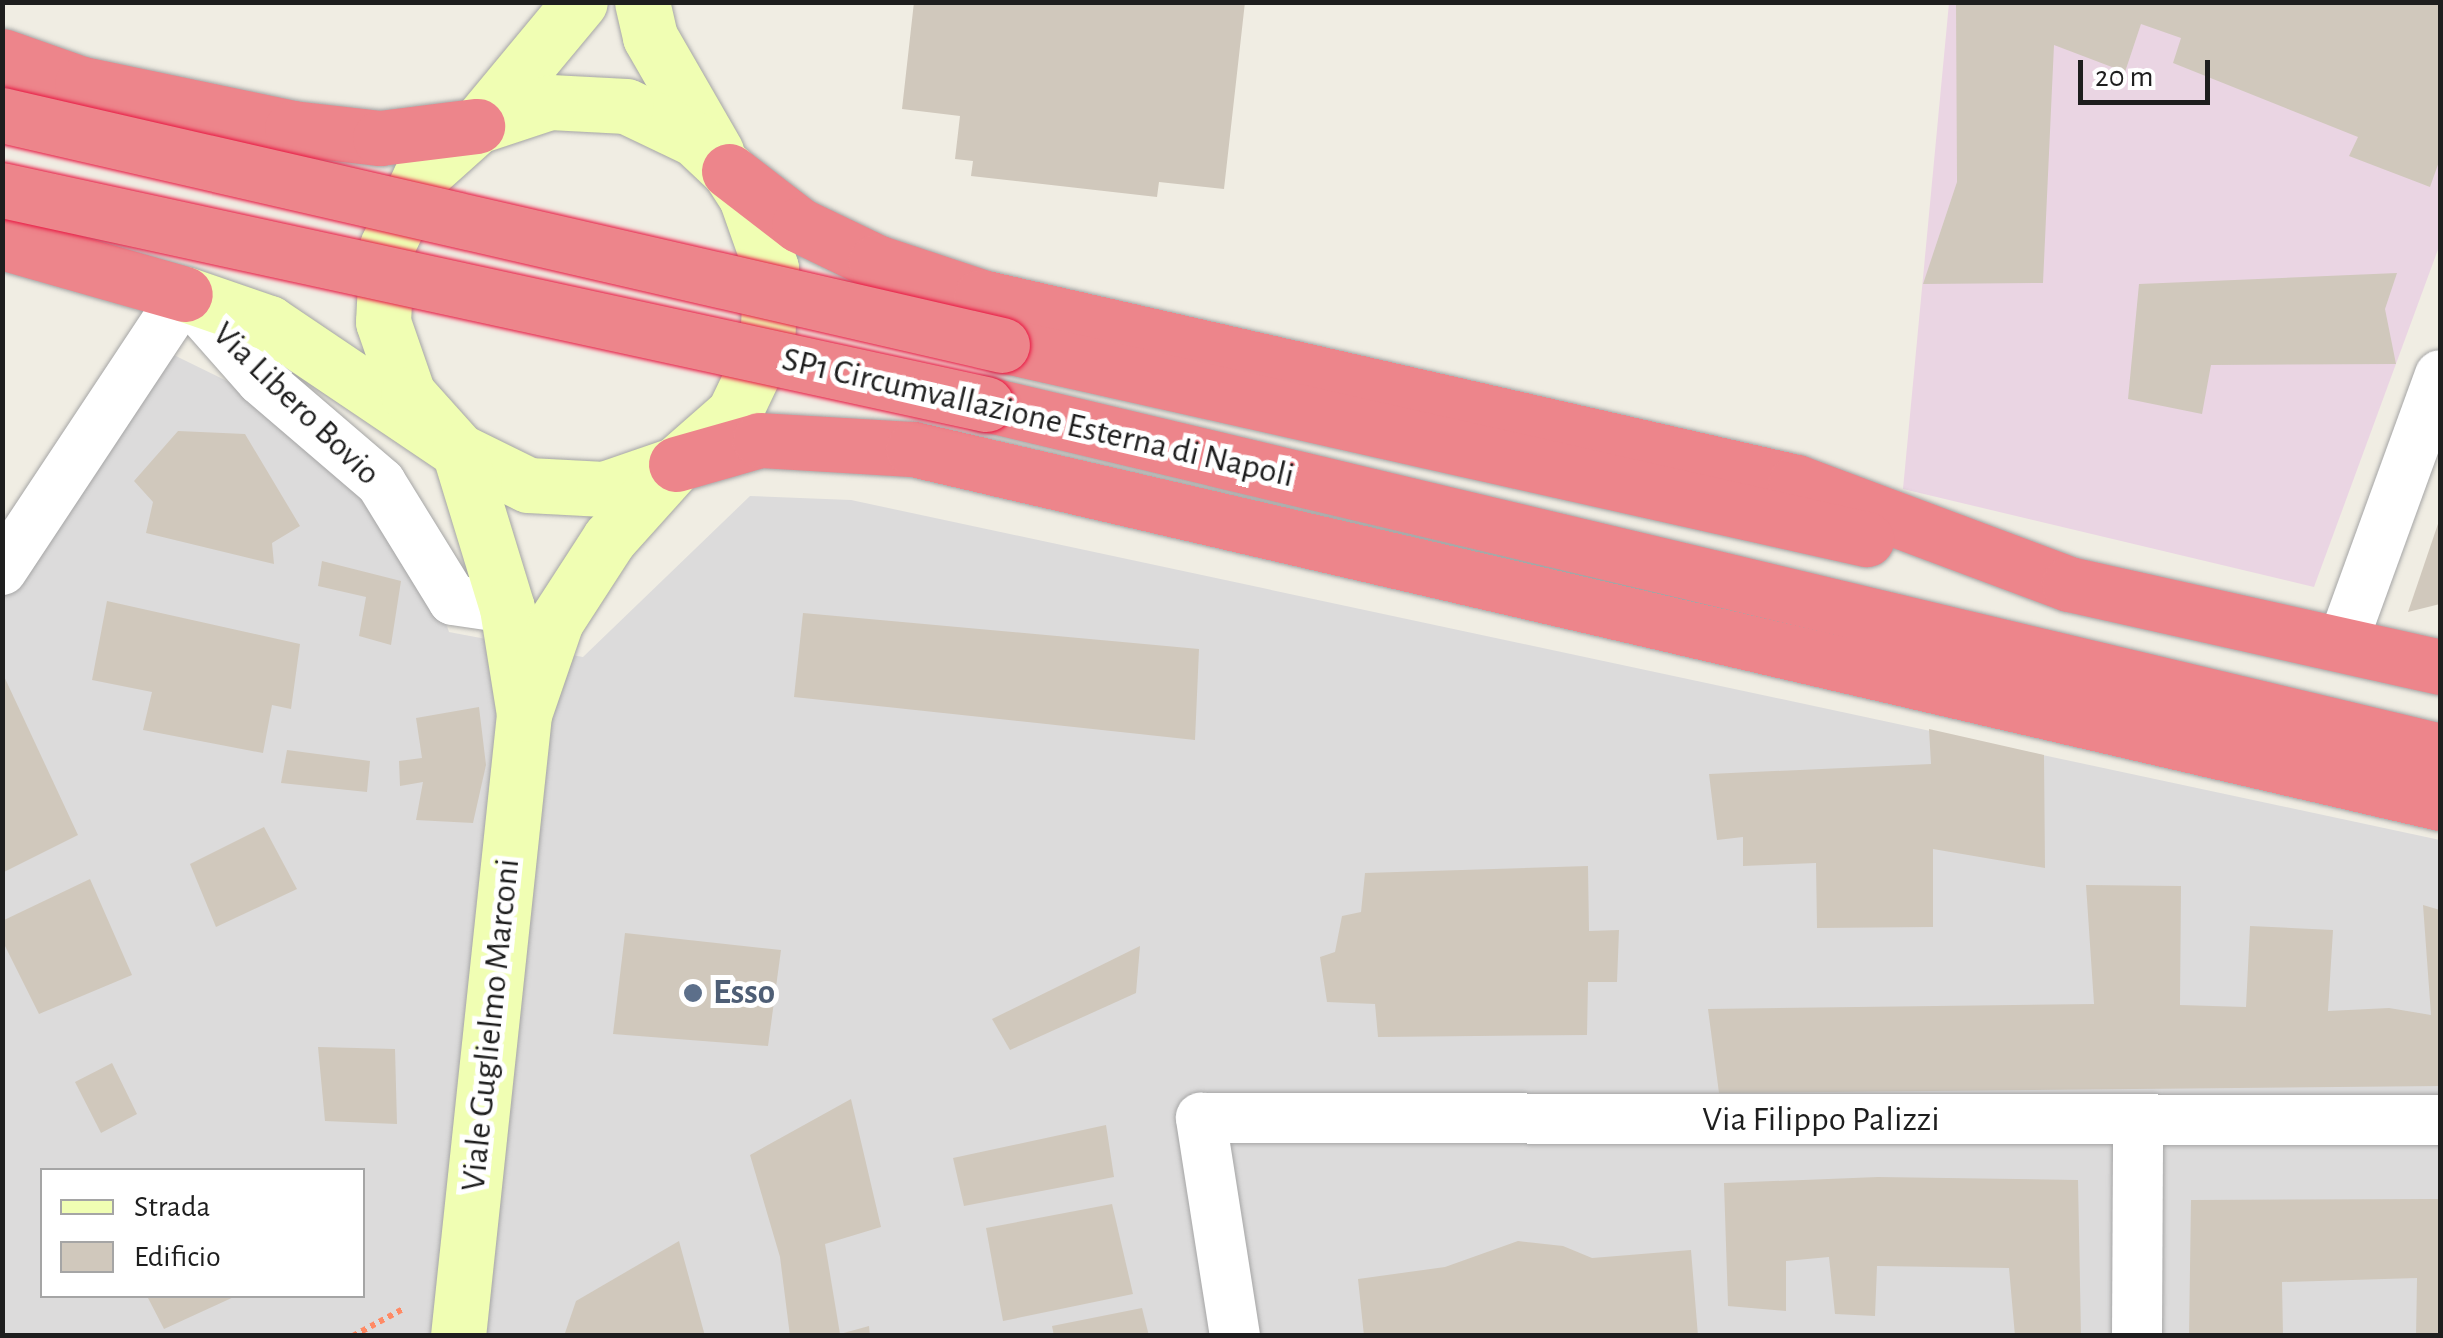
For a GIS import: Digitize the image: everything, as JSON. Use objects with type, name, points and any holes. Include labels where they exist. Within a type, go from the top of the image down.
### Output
[{"type":"highway","points":[[2,56],[82,84],[292,128],[380,138],[477,126]]},
{"type":"highway","name":"SP1 Circumvallazione Esterna di Napoli","points":[[2,115],[1002,346],[2070,584]]},
{"type":"highway","points":[[730,171],[799,225],[876,262],[981,297],[1796,482],[2070,584],[2440,667]]},
{"type":"highway","name":"SP1 Circumvallazione Esterna di Napoli","points":[[2,190],[986,404],[2440,751]]},
{"type":"highway","points":[[2,242],[185,294]]},
{"type":"highway","points":[[676,464],[760,440],[913,448],[2440,803]]},
{"type":"street","points":[[459,452],[408,394],[382,322],[387,246],[420,178],[477,126],[580,2]]},
{"type":"street","points":[[642,2],[650,37],[730,171]]},
{"type":"street","points":[[477,126],[550,102],[626,106],[695,139],[730,171]]},
{"type":"street","name":"Viale Guglielmo Marconi","points":[[458,1336],[524,714],[556,621],[609,538],[676,464],[734,413],[767,344],[771,268],[746,196],[730,171]]},
{"type":"street","points":[[185,294],[269,323],[459,452],[528,485],[604,489],[676,464]]},
{"type":"street","name":"Via Libero Bovio","points":[[2,570],[185,294],[261,380],[381,483],[452,600],[508,608]]},
{"type":"street","points":[[2342,644],[2440,376]]},
{"type":"street","name":"Viale Guglielmo Marconi","points":[[459,452],[508,608],[524,714]]},
{"type":"street","name":"Via Filippo Palizzi","points":[[1235,1336],[1201,1118],[2440,1120]]},
{"type":"street","points":[[2136,1336],[2138,1122]]},
{"type":"path","points":[[353,1336],[402,1308]]},
{"type":"shaded area","points":[[1949,3],[2440,3],[2440,244],[2314,587],[1903,489]]},
{"type":"shaded area","points":[[135,336],[392,462],[449,632],[583,657],[750,496],[851,500],[2440,840],[2440,1335],[3,1336],[3,525]]},
{"type":"building","points":[[914,2],[1245,2],[1224,189],[1159,182],[1157,197],[971,176],[973,161],[955,159],[960,116],[902,109]]},
{"type":"building","points":[[1956,2],[2440,2],[2440,159],[2430,187],[2349,156],[2358,137],[2173,63],[2181,38],[2141,24],[2125,72],[2054,45],[2043,283],[1923,284],[1957,182]]},
{"type":"building","points":[[2397,273],[2385,309],[2396,364],[2211,365],[2202,414],[2128,399],[2139,284]]},
{"type":"building","points":[[178,431],[245,434],[300,526],[272,543],[274,564],[146,533],[153,502],[134,481]]},
{"type":"building","points":[[2440,518],[2440,604],[2408,612]]},
{"type":"building","points":[[322,561],[401,581],[391,645],[359,636],[366,597],[318,586]]},
{"type":"building","points":[[107,601],[300,644],[291,709],[272,705],[263,753],[143,730],[152,692],[92,680]]},
{"type":"building","points":[[803,613],[1199,649],[1195,740],[794,697]]},
{"type":"building","points":[[2,672],[78,835],[2,873]]},
{"type":"building","points":[[479,707],[486,765],[473,823],[416,820],[423,782],[400,786],[399,761],[422,758],[416,718]]},
{"type":"building","points":[[1929,729],[2044,755],[2045,868],[1933,849],[1933,927],[1817,928],[1816,863],[1743,866],[1743,837],[1717,840],[1709,774],[1931,764]]},
{"type":"building","points":[[287,750],[370,761],[367,792],[281,783]]},
{"type":"building","points":[[264,827],[297,889],[216,927],[190,864]]},
{"type":"building","points":[[1588,866],[1589,931],[1619,930],[1617,982],[1588,982],[1587,1035],[1378,1037],[1375,1004],[1327,1002],[1320,957],[1335,952],[1342,916],[1361,912],[1365,873]]},
{"type":"building","points":[[90,879],[132,975],[39,1014],[2,940],[2,921]]},
{"type":"building","points":[[2086,885],[2181,886],[2180,1005],[2246,1007],[2250,926],[2333,930],[2328,1011],[2389,1008],[2431,1015],[2423,905],[2440,910],[2440,1086],[1719,1093],[1708,1009],[2094,1004]]},
{"type":"building","points":[[625,933],[781,950],[768,1046],[613,1034]]},
{"type":"building","points":[[1140,946],[1136,993],[1010,1050],[992,1019]]},
{"type":"building","points":[[318,1047],[395,1049],[397,1124],[325,1121]]},
{"type":"building","points":[[112,1063],[137,1114],[101,1133],[75,1082]]},
{"type":"building","points":[[851,1099],[881,1227],[825,1244],[840,1334],[869,1326],[870,1336],[790,1336],[780,1257],[750,1155]]},
{"type":"building","points":[[1106,1125],[1114,1177],[964,1206],[953,1158]]},
{"type":"building","points":[[1878,1177],[2078,1180],[2081,1336],[2015,1336],[2009,1268],[1877,1266],[1875,1316],[1835,1314],[1829,1257],[1786,1261],[1786,1311],[1728,1306],[1724,1183]]},
{"type":"building","points":[[2440,1199],[2440,1336],[2416,1336],[2417,1278],[2282,1282],[2283,1336],[2189,1336],[2191,1200]]},
{"type":"building","points":[[1112,1204],[1133,1294],[1003,1321],[986,1228]]},
{"type":"building","points":[[679,1241],[705,1336],[564,1336],[576,1301]]},
{"type":"building","points":[[1518,1241],[1563,1246],[1592,1258],[1691,1250],[1698,1336],[1364,1336],[1358,1279],[1445,1267]]},
{"type":"building","points":[[148,1298],[232,1298],[164,1329]]},
{"type":"building","points":[[1142,1308],[1149,1336],[1054,1336],[1052,1326]]},
{"type":"place","name":"Esso","points":[[693,993]]}]
